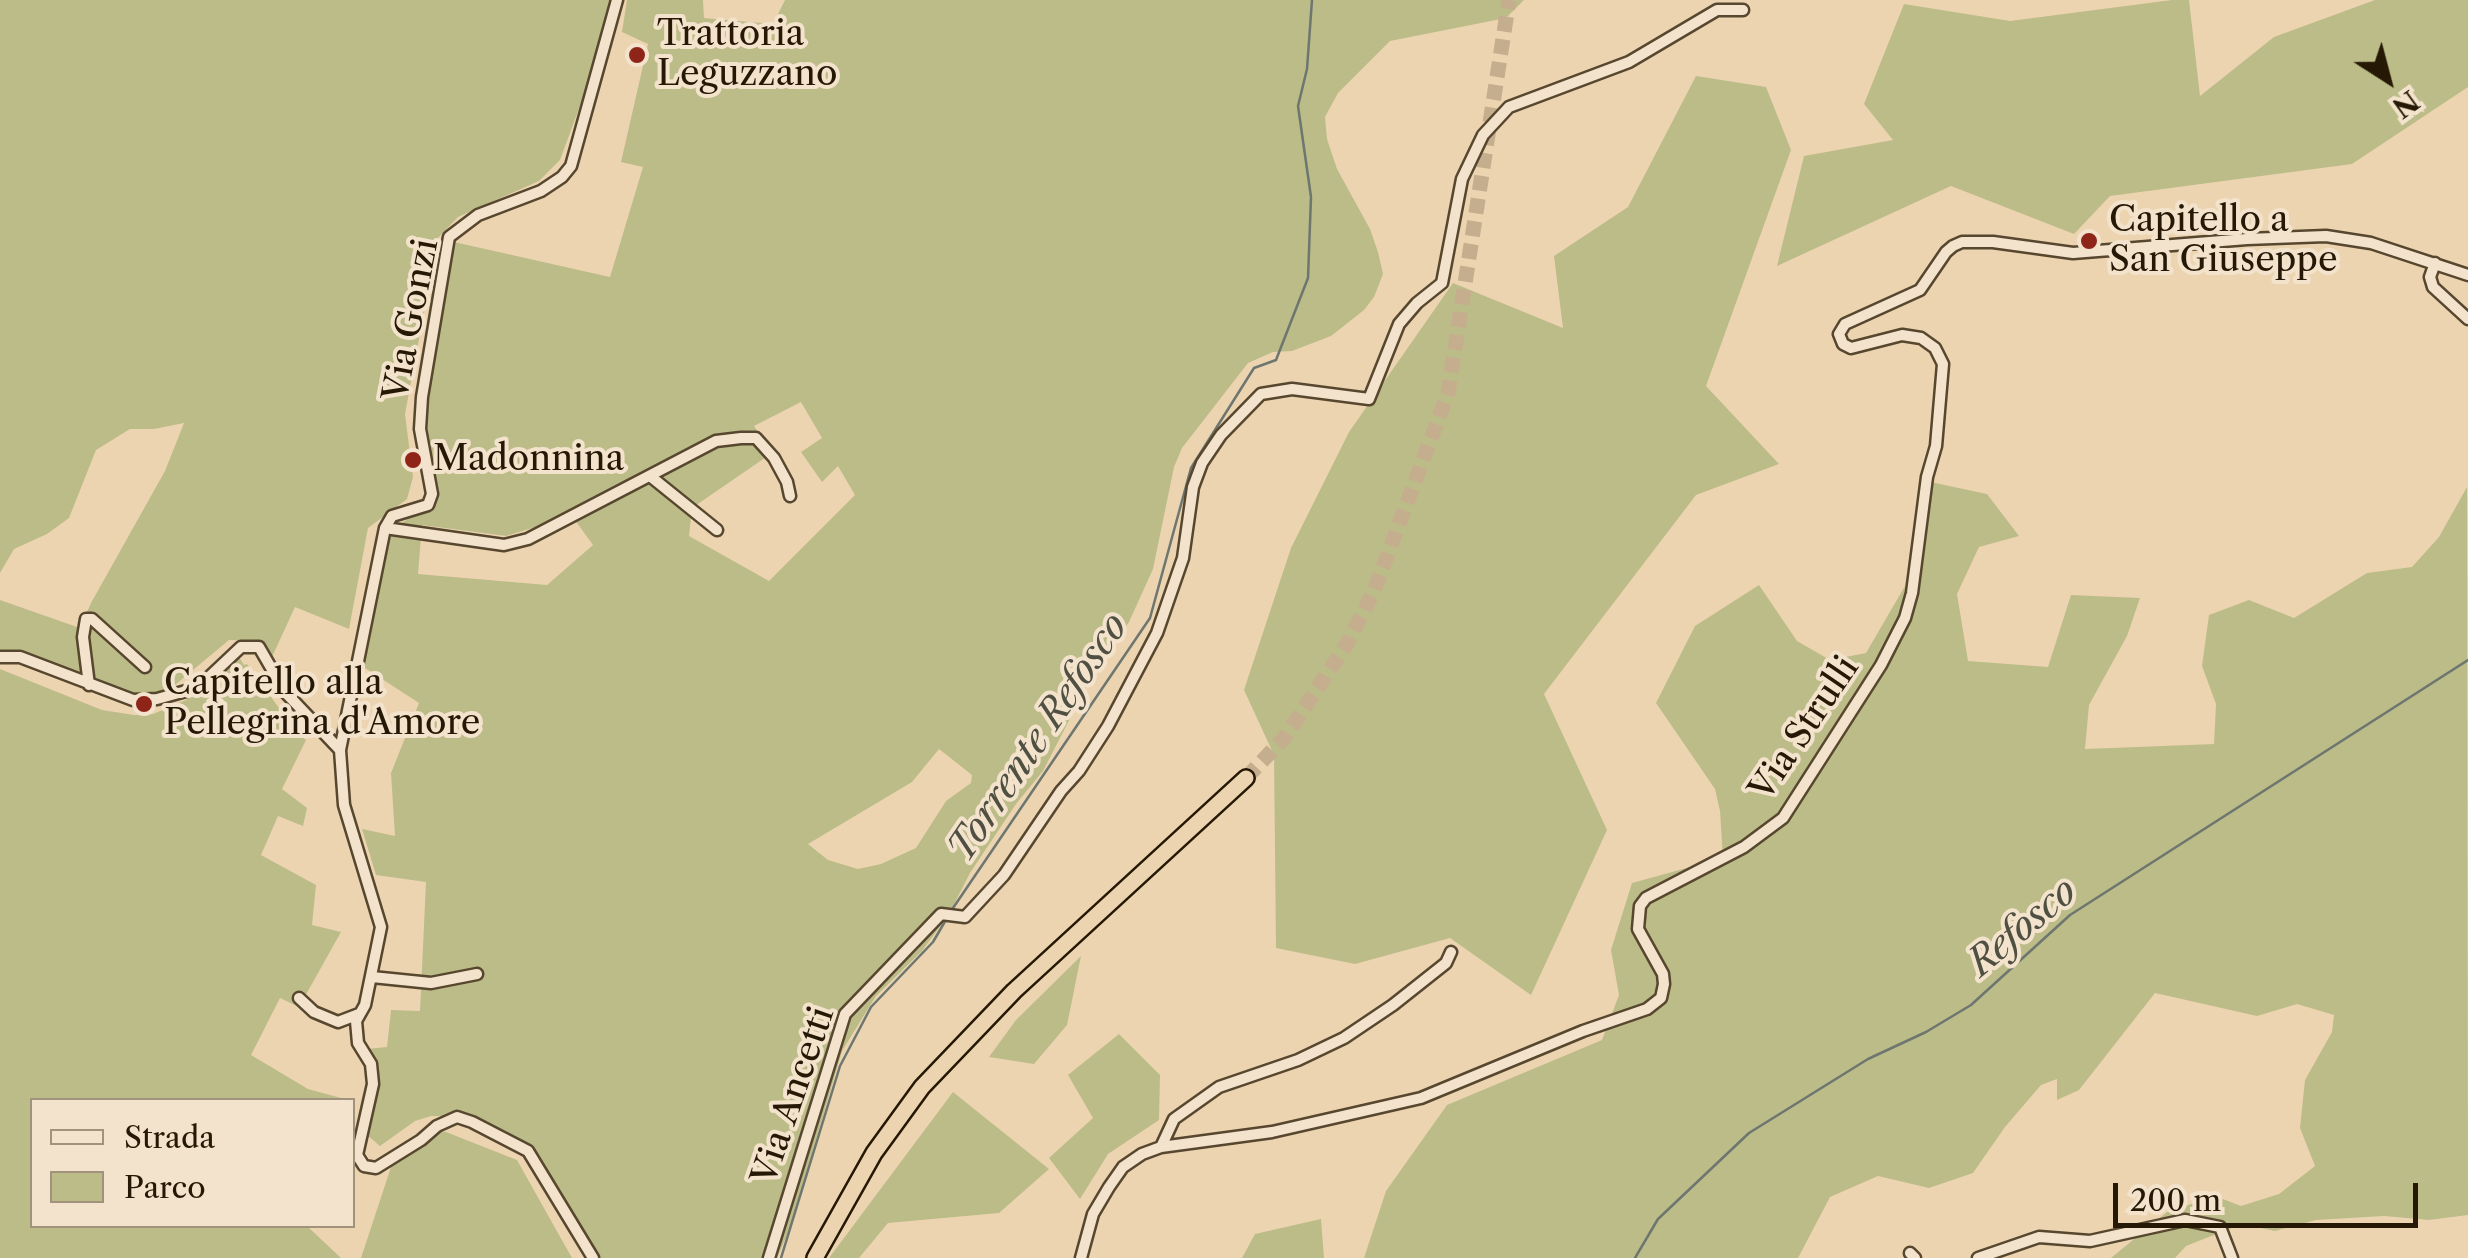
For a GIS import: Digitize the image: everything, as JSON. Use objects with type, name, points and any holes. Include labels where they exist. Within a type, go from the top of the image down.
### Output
[{"type":"highway","points":[[815,1258],[874,1153],[922,1087],[1014,990],[1246,778]]},
{"type":"street","name":"Via Gonzi","points":[[385,528],[392,516],[428,505],[432,494],[420,429],[449,236],[478,215],[542,191],[570,166],[618,0]]},
{"type":"street","name":"Via Ancetti","points":[[769,1258],[845,1014],[941,914],[965,917],[1004,875],[1061,791],[1080,771],[1157,633],[1183,558],[1193,487],[1202,463],[1222,435],[1261,394],[1292,389],[1369,399],[1399,324],[1442,283],[1462,179],[1483,135],[1509,107],[1629,62],[1717,10],[1743,10]]},
{"type":"street","name":"Via Strulli","points":[[1161,1147],[1272,1132],[1421,1098],[1646,1009],[1660,998],[1662,974],[1638,929],[1640,906],[1655,894],[1756,840],[1782,818],[1899,633],[1912,594],[1927,477],[1936,446],[1943,364],[1935,348],[1912,336],[1891,337],[1852,348],[1840,340],[1840,329],[1920,290],[1946,252],[1962,242],[1993,242],[2073,253],[2326,236],[2372,243],[2435,263]]},
{"type":"street","points":[[2468,274],[2435,263],[2431,273],[2433,286],[2468,319]]},
{"type":"street","points":[[593,1258],[528,1151],[472,1122],[457,1118],[438,1126],[376,1168],[364,1166],[357,1154],[373,1084],[371,1064],[358,1042],[356,1022],[372,976],[380,926],[344,805],[340,750],[385,528],[504,545],[528,539],[716,441],[756,438],[774,458],[788,482],[790,496]]},
{"type":"street","points":[[650,476],[717,530]]},
{"type":"street","points":[[89,685],[83,636],[86,619],[92,619],[145,667]]},
{"type":"street","points":[[0,657],[20,657],[134,700],[172,695],[206,680],[240,647],[252,645],[264,654],[285,692],[340,750]]},
{"type":"street","points":[[1081,1258],[1093,1214],[1116,1177],[1142,1154],[1161,1147],[1174,1120],[1220,1086],[1298,1060],[1344,1038],[1433,974],[1446,963],[1451,952]]},
{"type":"street","points":[[372,976],[431,983],[478,974]]},
{"type":"street","points":[[299,998],[314,1012],[338,1022],[361,1012]]},
{"type":"street","points":[[1978,1258],[2039,1237],[2090,1241],[2199,1220],[2220,1227],[2232,1258]]},
{"type":"green space","points":[[0,0],[611,0],[610,25],[560,160],[539,181],[458,217],[438,238],[405,414],[413,477],[407,499],[368,528],[349,629],[295,607],[272,657],[256,641],[229,640],[175,685],[150,696],[133,697],[0,651],[0,600],[80,628],[165,471],[184,423],[130,429],[96,450],[69,518],[47,534],[14,549],[0,573]]},
{"type":"green space","points":[[627,0],[703,0],[704,18],[773,24],[785,0],[1524,0],[1506,18],[1390,41],[1338,93],[1325,117],[1327,139],[1337,169],[1370,229],[1378,252],[1383,274],[1374,297],[1331,336],[1248,363],[1182,448],[1174,467],[1153,569],[1129,622],[1094,672],[1043,771],[970,873],[949,914],[922,951],[876,996],[842,1051],[790,1228],[777,1258],[591,1258],[526,1148],[448,1116],[415,1121],[380,1146],[366,1134],[376,1077],[366,1049],[387,1047],[391,1010],[420,1011],[426,882],[376,875],[362,829],[395,836],[391,773],[419,703],[362,666],[387,532],[427,507],[434,478],[420,412],[454,242],[610,277],[643,167],[621,162],[648,44],[622,32]],"holes":[[[801,402],[822,438],[801,452],[822,482],[838,466],[855,495],[769,581],[689,536],[692,508],[772,453],[754,426]],[[572,516],[593,545],[547,585],[418,574],[422,525],[506,536]],[[939,749],[972,775],[971,783],[946,801],[916,848],[881,864],[858,869],[828,860],[808,844],[912,782]]]},
{"type":"green space","points":[[2189,0],[2200,96],[2274,37],[2375,0],[2468,0],[2468,87],[2352,164],[2110,196],[2074,234],[1951,186],[1777,266],[1804,156],[1893,140],[1864,104],[1904,4],[2010,21]]},
{"type":"green space","points":[[1696,76],[1766,87],[1791,150],[1706,386],[1779,464],[1696,495],[1544,694],[1607,830],[1531,995],[1450,938],[1355,964],[1276,948],[1274,755],[1244,690],[1291,548],[1349,432],[1453,283],[1563,328],[1554,256],[1628,207]]},
{"type":"green space","points":[[1921,480],[1987,494],[2019,536],[1979,547],[1957,594],[1968,661],[2048,667],[2071,595],[2140,598],[2127,636],[2089,705],[2085,749],[2214,744],[2216,704],[2202,666],[2209,615],[2249,600],[2294,618],[2367,573],[2412,567],[2439,537],[2467,487],[2468,1215],[2429,1220],[2384,1216],[2316,1220],[2275,1231],[2242,1224],[2186,1246],[2175,1258],[2111,1258],[2167,1212],[2215,1196],[2241,1206],[2279,1194],[2315,1166],[2300,1128],[2305,1080],[2332,1032],[2334,1015],[2297,1004],[2257,1016],[2155,993],[2079,1090],[2057,1100],[2057,1079],[2041,1085],[1973,1173],[1929,1188],[1878,1176],[1830,1197],[1798,1258],[1364,1258],[1386,1191],[1447,1105],[1602,1040],[1619,995],[1611,950],[1632,883],[1723,858],[1715,789],[1656,703],[1695,626],[1759,585],[1797,641],[1830,660],[1866,653],[1905,586]]},
{"type":"green space","points":[[239,657],[306,740],[282,789],[307,808],[303,826],[278,816],[261,855],[316,885],[312,925],[341,932],[299,1007],[280,998],[251,1055],[308,1089],[341,1098],[30,1098],[30,1228],[309,1228],[341,1258],[0,1258],[0,669],[102,710],[153,714],[186,700]]},
{"type":"green space","points":[[1081,956],[1067,1025],[1034,1064],[989,1057],[1016,1020]]},
{"type":"green space","points":[[1119,1034],[1160,1075],[1159,1120],[1108,1154],[1080,1199],[1049,1158],[1093,1118],[1068,1075]]},
{"type":"green space","points":[[953,1092],[1049,1169],[999,1213],[888,1223],[859,1258],[829,1258]]},
{"type":"green space","points":[[433,1131],[446,1132],[517,1160],[572,1258],[361,1258],[396,1152]]},
{"type":"green space","points":[[1321,1219],[1324,1258],[1242,1258],[1255,1234]]},
{"type":"waterway","name":"Torrente Refosco","points":[[951,911],[1150,618],[1191,468],[1254,368],[1276,360],[1308,278],[1311,197],[1298,106],[1307,69],[1312,0]]},
{"type":"waterway","name":"Refosco","points":[[1635,1258],[1658,1219],[1749,1133],[1868,1059],[1926,1032],[1971,1005],[2070,915],[2468,660]]},
{"type":"waterway","name":"Torrente Refosco","points":[[781,1258],[840,1066],[871,1007],[933,942],[947,918]]},
{"type":"tunnel","points":[[1246,778],[1285,737],[1347,644],[1374,591],[1448,393],[1509,0]]},
{"type":"place","name":"Trattoria Leguzzano","points":[[637,55]]},
{"type":"place","name":"Capitello a San Giuseppe","points":[[2089,241]]},
{"type":"place","name":"Madonnina","points":[[413,460]]},
{"type":"place","name":"Capitello alla Pellegrina d'Amore","points":[[144,704]]}]
